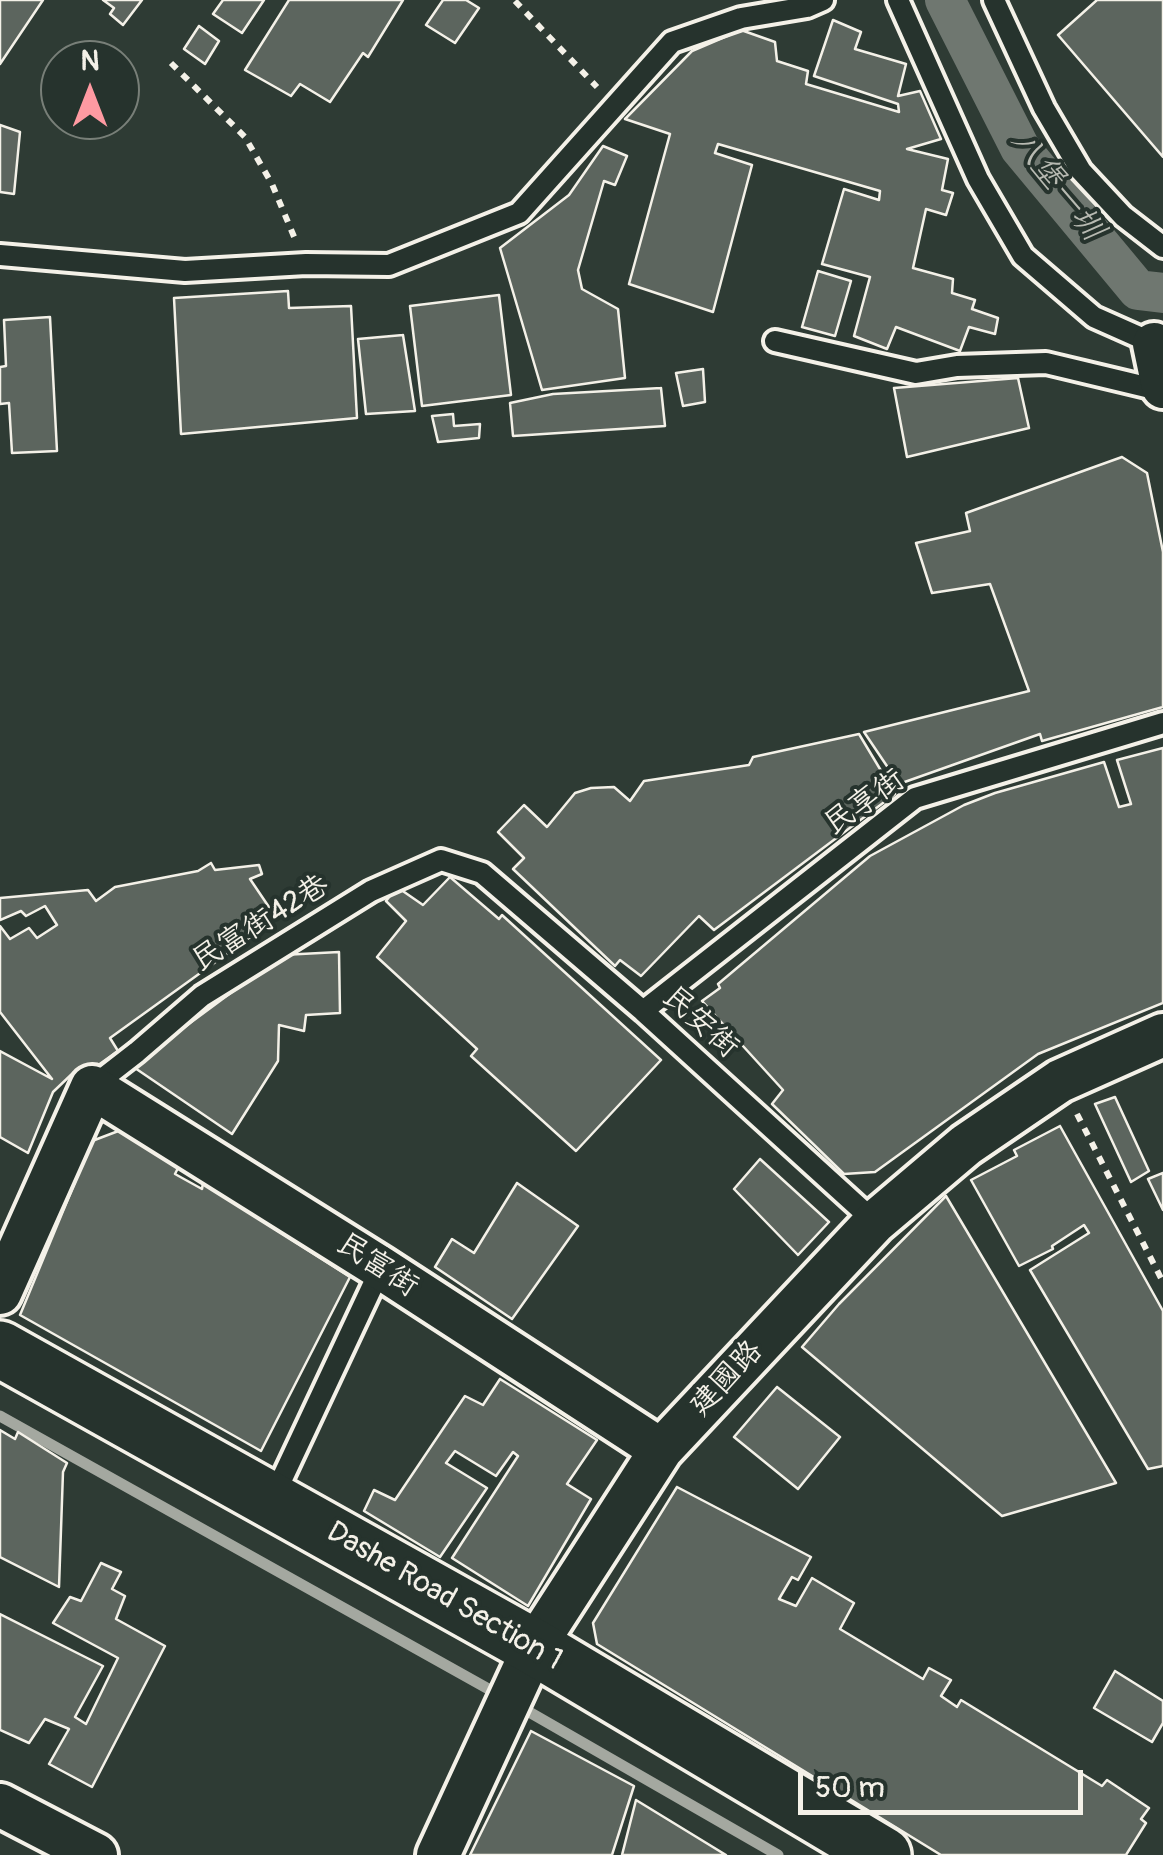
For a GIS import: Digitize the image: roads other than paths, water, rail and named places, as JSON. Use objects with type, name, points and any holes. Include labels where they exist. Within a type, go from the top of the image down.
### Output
[{"type":"street","points":[[1158,345],[1163,389]]},
{"type":"street","name":"建國路","points":[[438,1855],[534,1647],[660,1450],[875,1222],[966,1145],[1060,1081],[1163,1036]]},
{"type":"street","points":[[0,1293],[92,1087]]},
{"type":"street","name":"民富街","points":[[92,1087],[381,1268],[660,1450]]},
{"type":"street","name":"Dashe Road Section 1","points":[[0,1349],[534,1647],[883,1855]]},
{"type":"street","points":[[0,1805],[96,1855]]},
{"type":"lane","points":[[0,254],[185,270],[306,264],[389,265],[519,212],[672,42],[740,18],[807,7],[824,0]]},
{"type":"lane","points":[[898,0],[978,179],[1023,256],[1094,317],[1158,345]]},
{"type":"lane","points":[[994,0],[1044,108],[1081,171],[1123,216],[1163,247]]},
{"type":"lane","points":[[775,341],[916,373],[957,366],[1046,363],[1163,389]]},
{"type":"lane","name":"民享街","points":[[642,1011],[914,798],[1163,723]]},
{"type":"lane","name":"民富街42巷","points":[[92,1087],[202,996],[370,891],[441,860],[482,874]]},
{"type":"lane","name":"民安街","points":[[482,874],[642,1011],[875,1222]]},
{"type":"lane","points":[[272,1500],[381,1268]]},
{"type":"waterway","name":"八堡一圳","points":[[945,0],[1020,148],[1138,290],[1163,293]]},
{"type":"waterway","points":[[0,1416],[501,1696]]},
{"type":"waterway","points":[[517,1705],[778,1855]]}]
